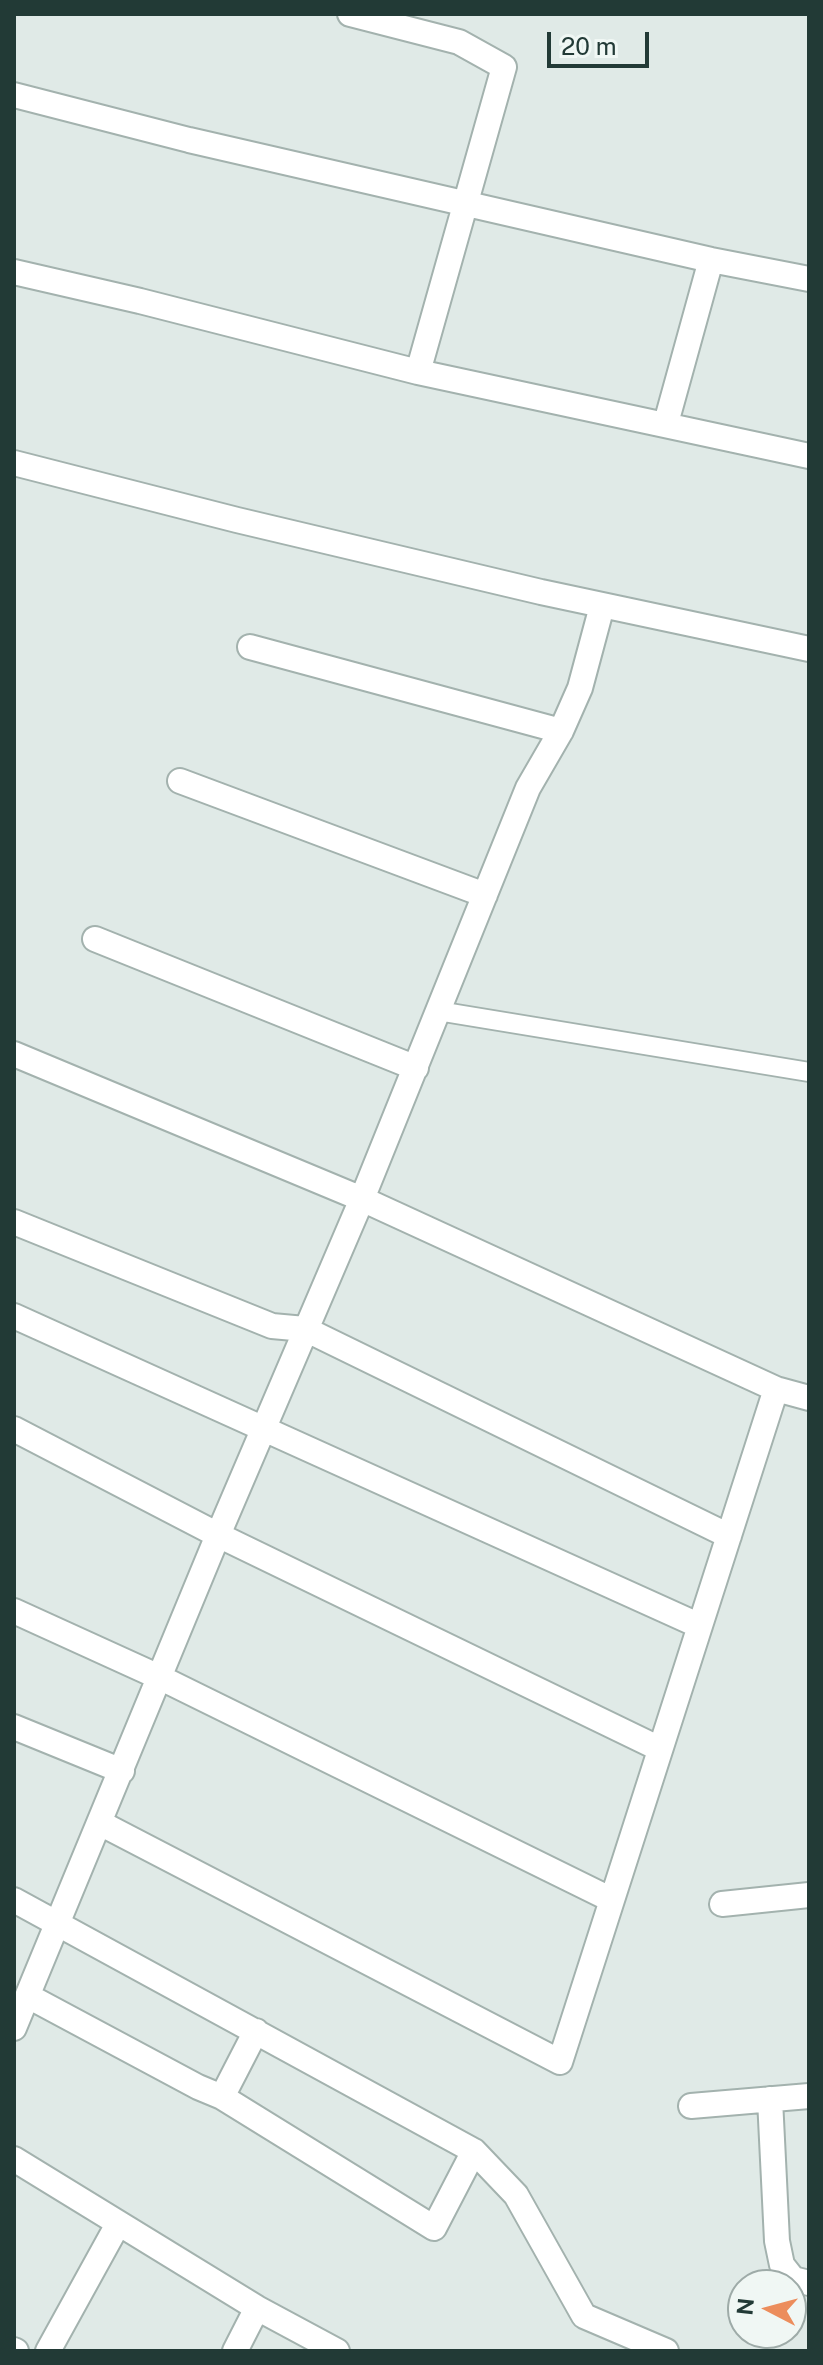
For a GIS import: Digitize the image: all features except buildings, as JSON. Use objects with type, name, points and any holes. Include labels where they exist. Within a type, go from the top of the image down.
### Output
[{"type":"street","points":[[350,14],[459,42],[504,67],[418,372]]},
{"type":"street","points":[[14,95],[189,140],[711,260],[809,279]]},
{"type":"street","points":[[666,423],[711,260]]},
{"type":"street","points":[[14,272],[418,372],[809,456]]},
{"type":"street","points":[[14,463],[237,520],[602,606],[809,649]]},
{"type":"street","points":[[14,2028],[218,1535],[362,1199],[528,788],[580,688],[602,606]]},
{"type":"street","points":[[250,647],[565,722]]},
{"type":"street","points":[[180,781],[485,895]]},
{"type":"street","points":[[95,939],[416,1068]]},
{"type":"street","points":[[14,1054],[362,1199],[776,1389],[809,1398]]},
{"type":"street","points":[[14,1222],[272,1326],[305,1329],[729,1536]]},
{"type":"street","points":[[14,1316],[700,1626]]},
{"type":"street","points":[[100,1823],[560,2062],[776,1389]]},
{"type":"street","points":[[14,1429],[218,1535],[660,1749]]},
{"type":"street","points":[[14,1611],[159,1677],[612,1900]]},
{"type":"street","points":[[14,1727],[122,1771]]},
{"type":"street","points":[[722,1904],[809,1895]]},
{"type":"street","points":[[14,1900],[474,2151],[516,2195],[584,2316],[666,2351]]},
{"type":"street","points":[[28,1996],[222,2097],[434,2228],[474,2151]]},
{"type":"street","points":[[222,2097],[256,2031]]},
{"type":"street","points":[[691,2106],[809,2096]]},
{"type":"street","points":[[770,2099],[777,2241],[782,2265],[793,2279],[809,2283]]},
{"type":"street","points":[[14,2159],[257,2308],[337,2351]]},
{"type":"street","points":[[48,2351],[118,2224]]},
{"type":"street","points":[[235,2351],[257,2308]]},
{"type":"lane","points":[[438,1011],[809,1072]]}]
